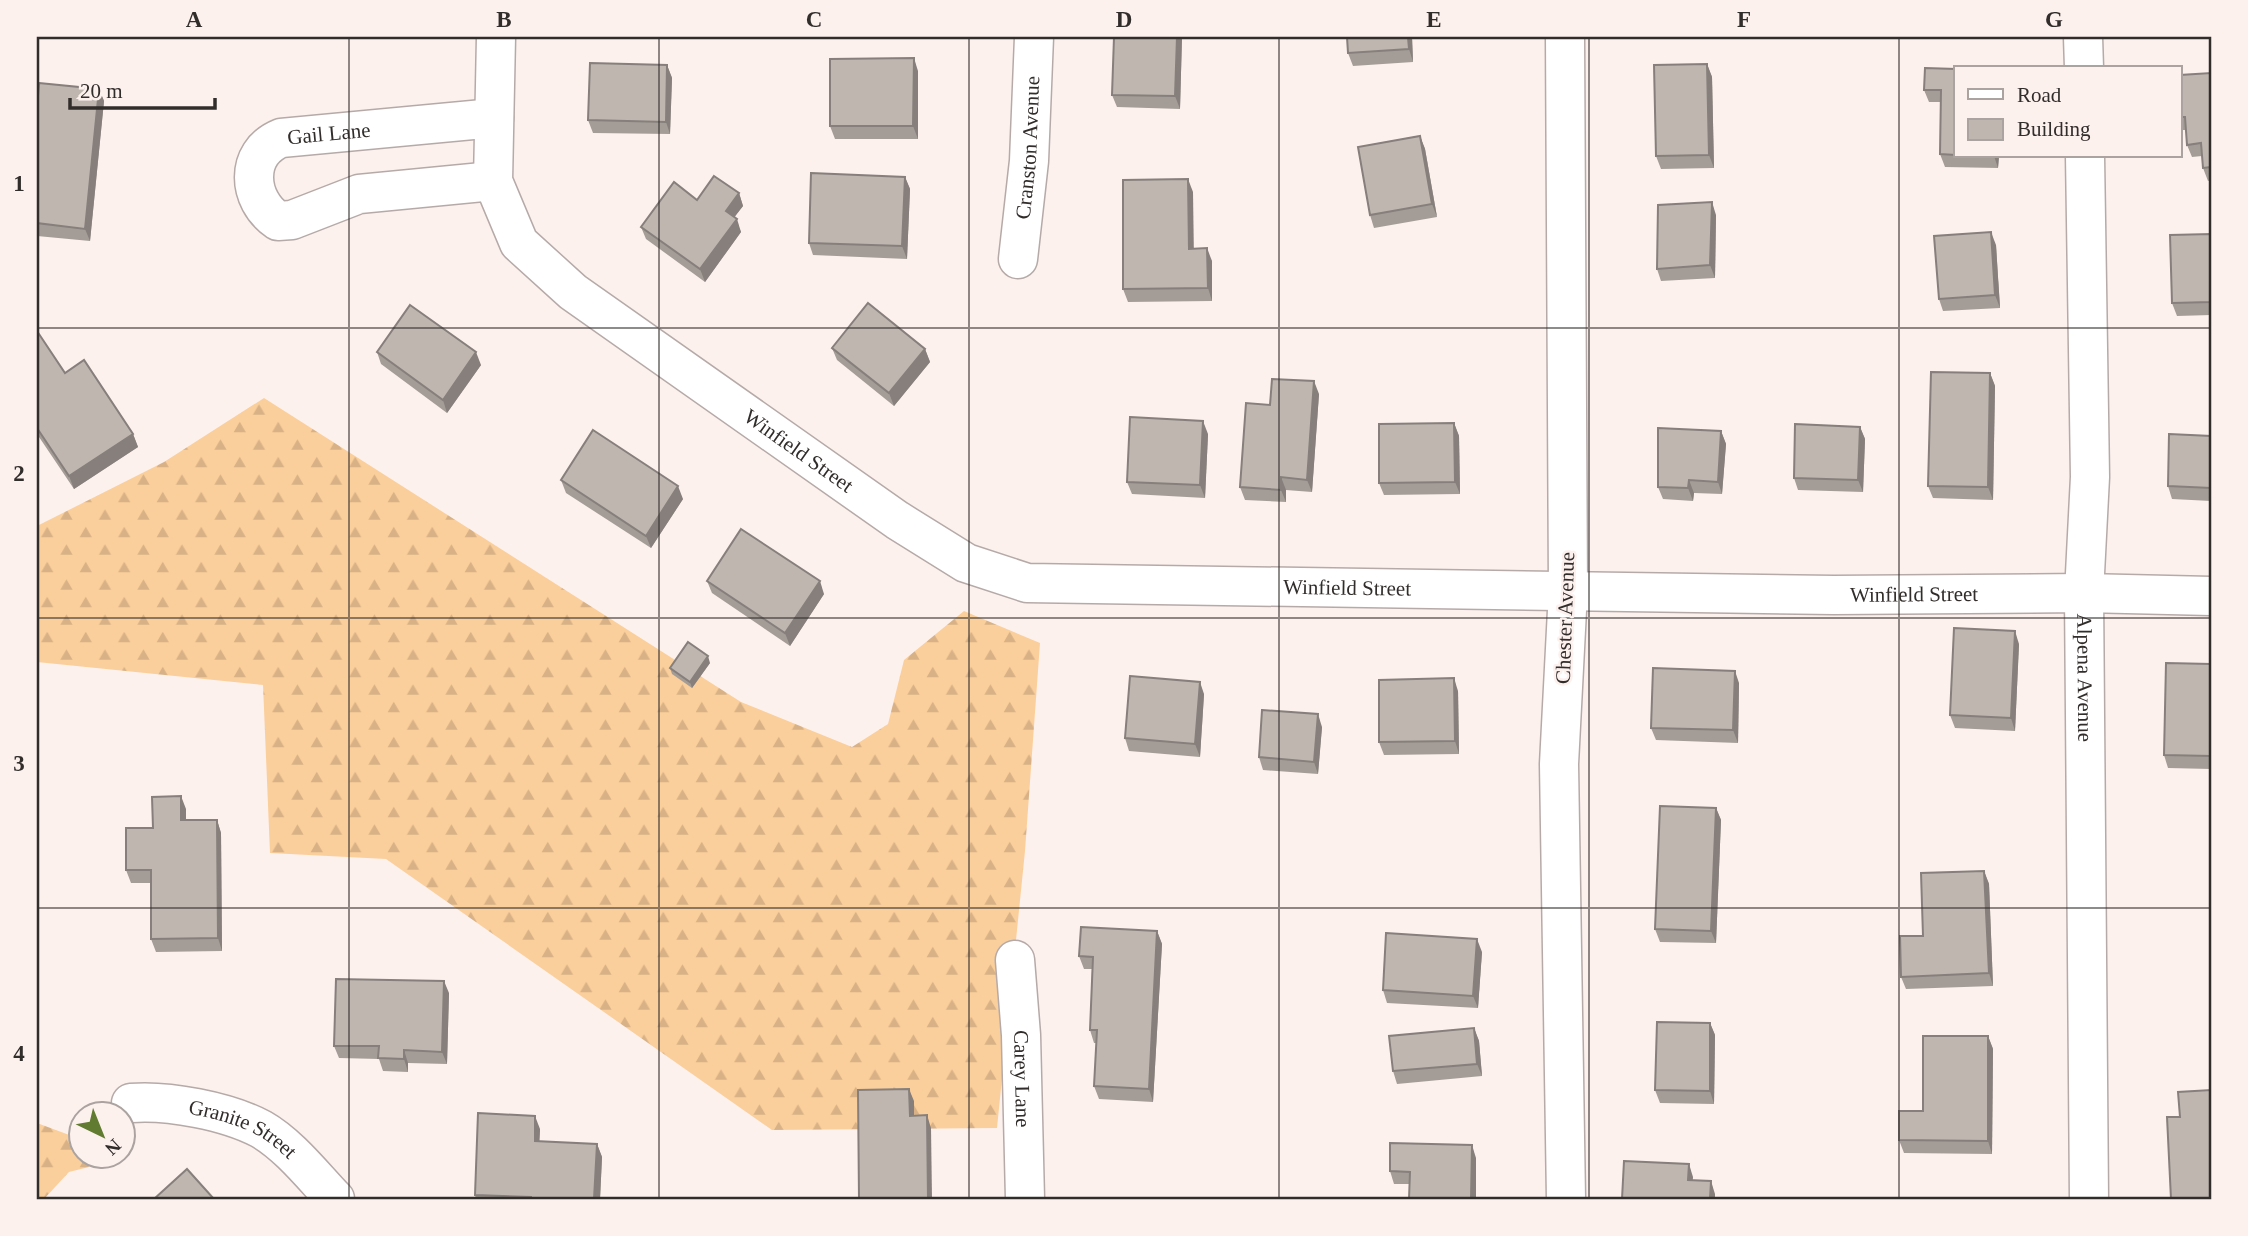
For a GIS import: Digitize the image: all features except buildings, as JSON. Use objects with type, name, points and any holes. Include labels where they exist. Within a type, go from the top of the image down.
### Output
[{"type":"street","points":[[494,181],[495,37]]},
{"type":"street","name":"Cranston Avenue","points":[[1018,259],[1029,161],[1034,37]]},
{"type":"street","name":"Chester Avenue","points":[[1565,37],[1568,591],[1559,764],[1566,1199]]},
{"type":"street","points":[[2083,37],[2084,66]]},
{"type":"street","name":"Gail Lane","points":[[494,118],[281,138],[266,144],[257,158],[254,170],[258,201],[272,217],[285,222],[359,194],[494,181]]},
{"type":"street","name":"Alpena Avenue","points":[[2085,158],[2090,477],[2084,593],[2088,1199]]},
{"type":"street","name":"Winfield Street","points":[[494,181],[519,243],[573,292],[897,520],[967,563],[1027,583],[1833,596],[2084,593],[2211,596]]},
{"type":"street","name":"Carey Lane","points":[[1015,960],[1021,1035],[1025,1199]]},
{"type":"street","name":"Granite Street","points":[[136,1102],[201,1109],[262,1129],[299,1161],[335,1199]]},
{"type":"green space","points":[[264,398],[741,702],[852,747],[888,724],[904,660],[964,611],[1040,643],[1025,851],[997,1128],[772,1130],[386,859],[270,853],[263,685],[37,662],[37,526],[164,462]]},
{"type":"green space","points":[[37,1123],[66,1134],[66,1170],[77,1170],[69,1172],[44,1199],[37,1199]]}]
